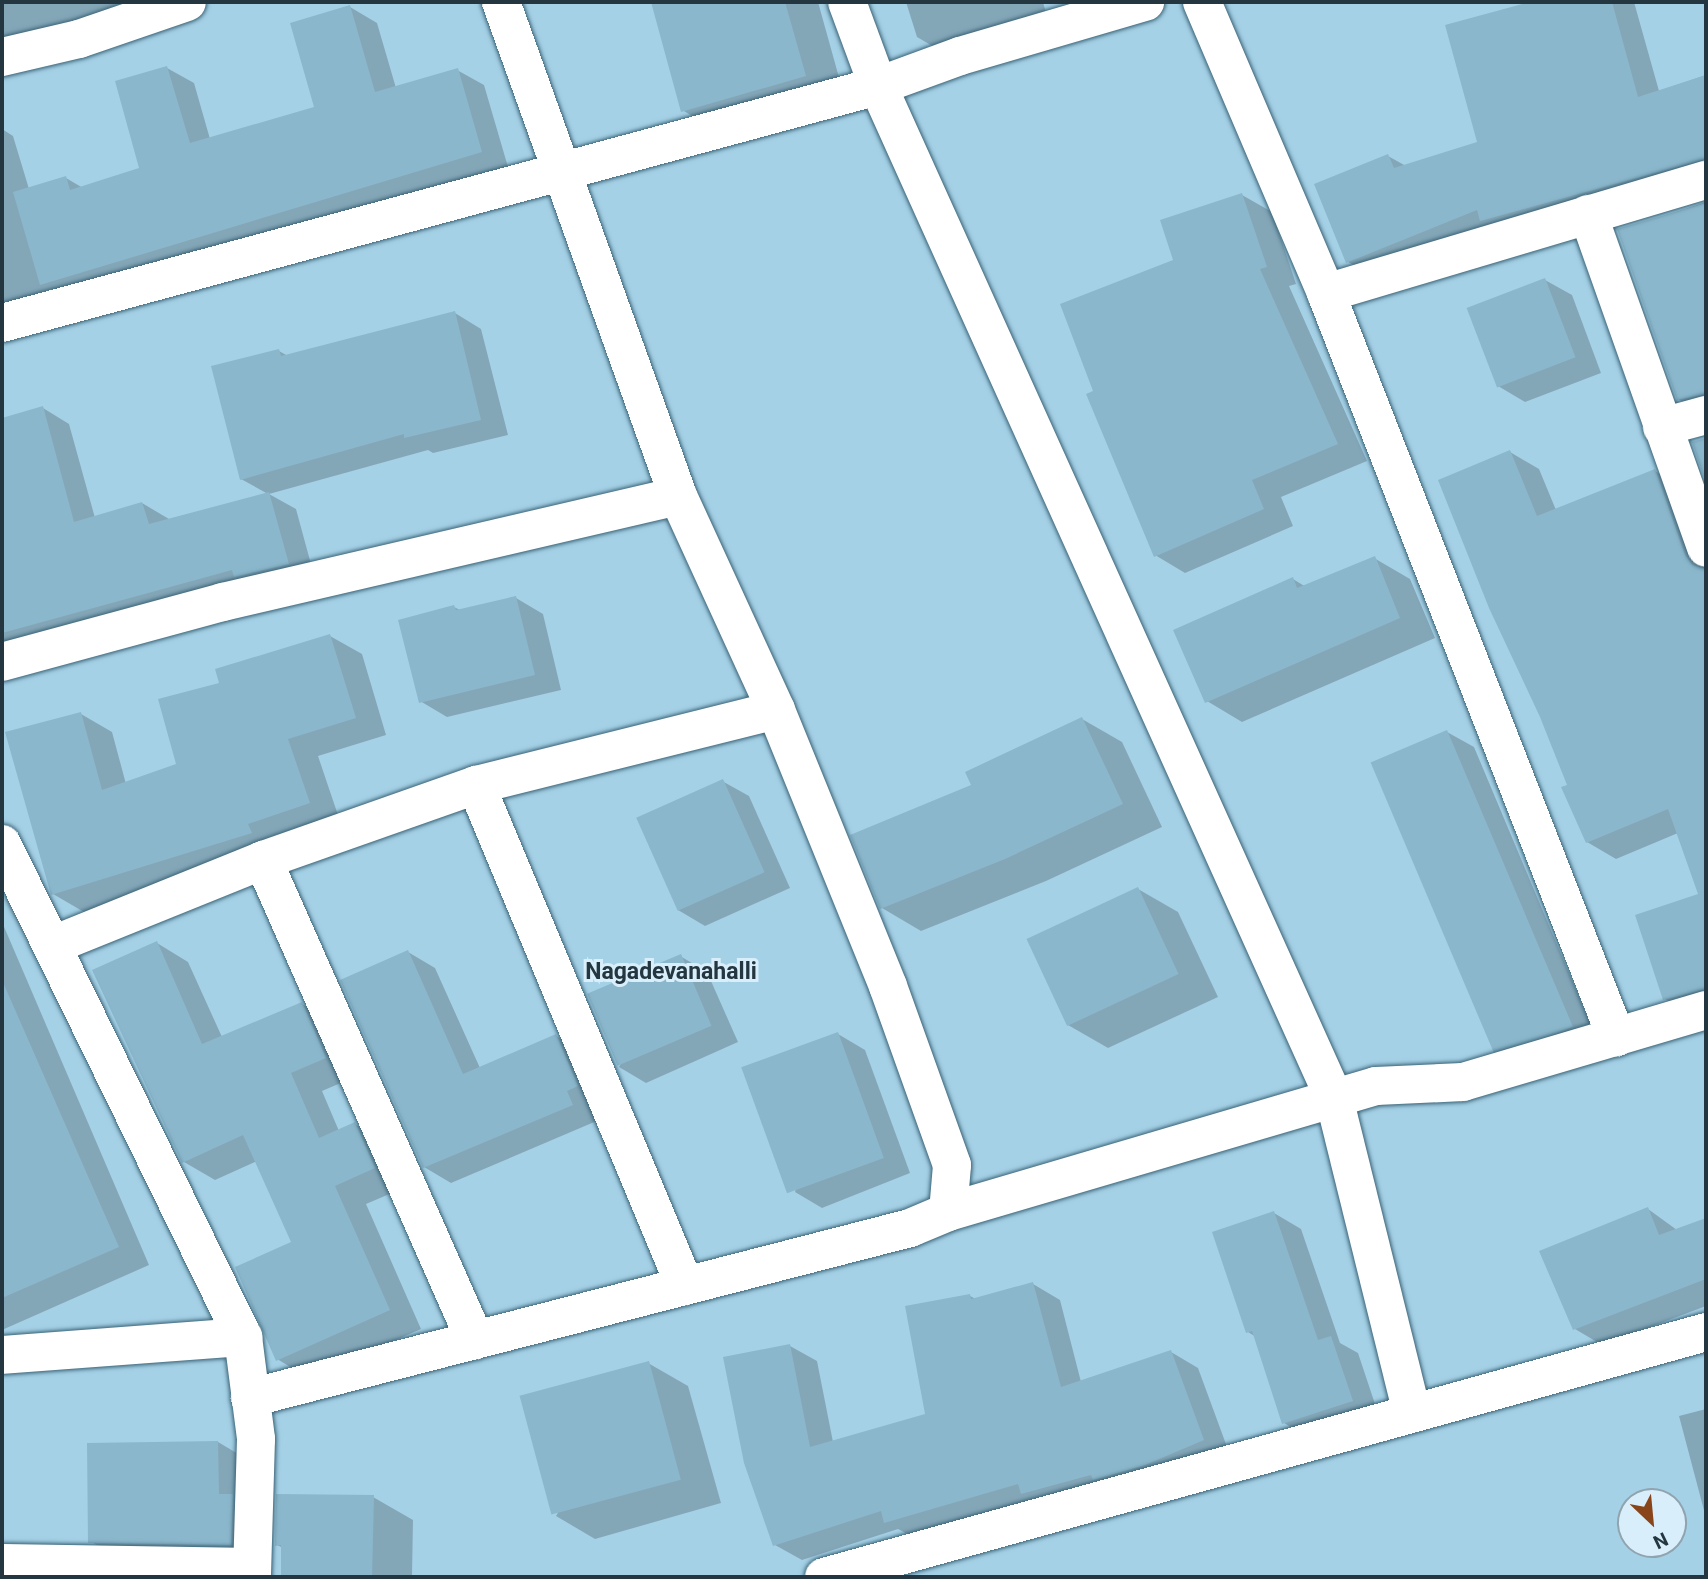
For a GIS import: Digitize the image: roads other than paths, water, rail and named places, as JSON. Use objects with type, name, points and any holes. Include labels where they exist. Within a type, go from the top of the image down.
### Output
[{"type":"street","points":[[2,57],[79,39],[187,2]]},
{"type":"street","points":[[501,2],[678,496],[776,709],[888,986],[952,1165],[948,1212]]},
{"type":"street","points":[[847,2],[878,86],[1334,1098],[1412,1413]]},
{"type":"street","points":[[2,323],[878,86],[960,56],[1145,2]]},
{"type":"street","points":[[1202,2],[1326,293],[1616,1037]]},
{"type":"street","points":[[1326,293],[1706,180]]},
{"type":"street","points":[[1588,214],[1706,548]]},
{"type":"street","points":[[1662,427],[1706,415]]},
{"type":"street","points":[[2,662],[223,601],[678,496]]},
{"type":"street","points":[[53,944],[263,860],[476,785],[776,709]]},
{"type":"street","points":[[476,785],[685,1286]]},
{"type":"street","points":[[2,844],[243,1337],[256,1438],[251,1572],[2,1563]]},
{"type":"street","points":[[263,860],[475,1340]]},
{"type":"street","points":[[250,1398],[910,1228],[948,1212],[1376,1086],[1463,1082],[1706,1010]]},
{"type":"street","points":[[824,1577],[1706,1332]]},
{"type":"street","points":[[2,1355],[243,1337]]},
{"type":"district","name":"Nagadevanahalli","points":[[671,972]]}]
